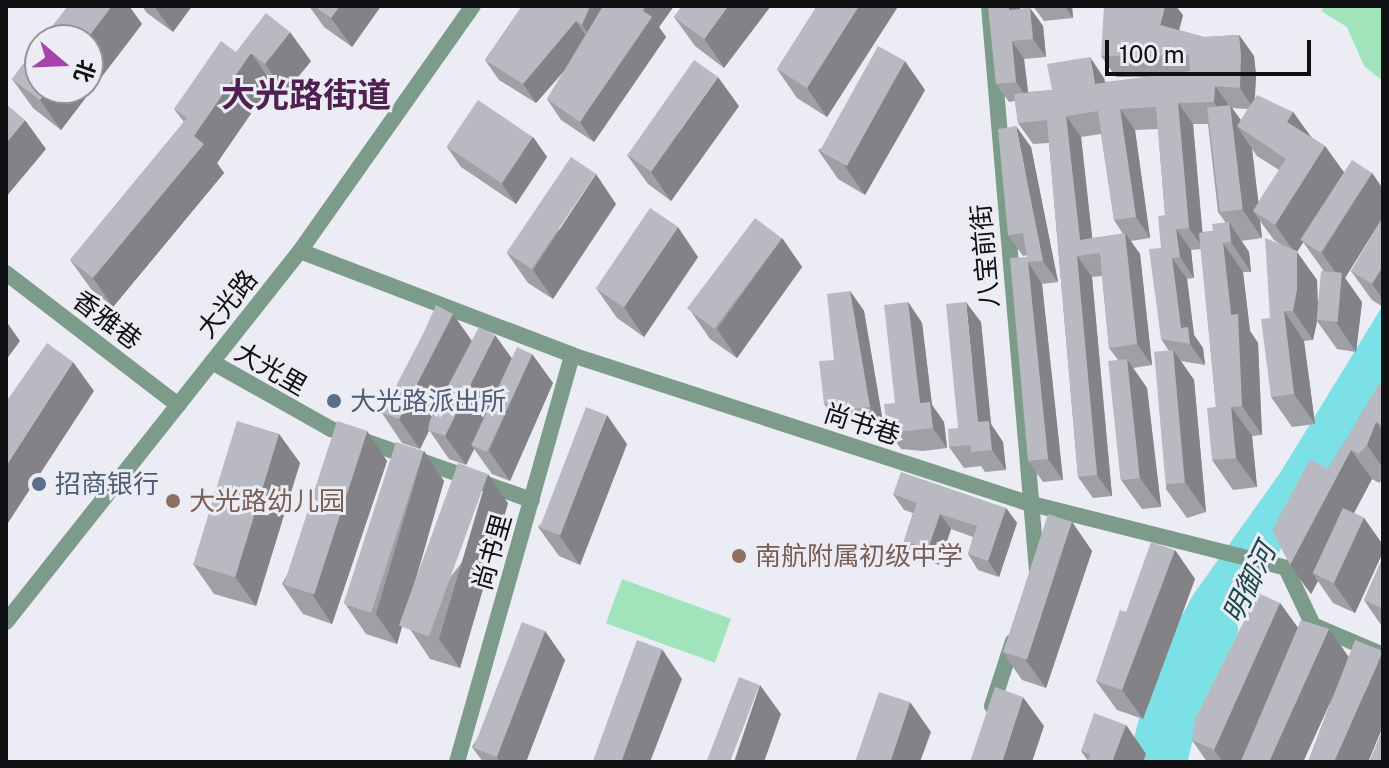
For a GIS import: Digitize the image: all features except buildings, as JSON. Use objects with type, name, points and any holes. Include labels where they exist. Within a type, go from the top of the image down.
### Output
[{"type":"street","name":"大光路","points":[[6,622],[300,251],[473,6]]},
{"type":"street","name":"八宝前街","points":[[989,6],[1028,503],[1039,562],[1030,591]]},
{"type":"street","name":"尚书巷","points":[[300,251],[572,355],[1028,503],[1237,551],[1286,568],[1313,625],[1383,655]]},
{"type":"street","name":"香雅巷","points":[[6,273],[178,405]]},
{"type":"street","name":"尚书里","points":[[457,762],[572,355]]},
{"type":"street","name":"大光里","points":[[212,362],[331,429],[532,500]]},
{"type":"street","points":[[988,719],[1020,619]]},
{"type":"green space","points":[[1325,6],[1383,6],[1383,81],[1364,66],[1347,27],[1321,11]]},
{"type":"green space","points":[[622,579],[731,619],[715,663],[606,623]]},
{"type":"water","name":"明御河","points":[[1383,305],[1383,382],[1193,693],[1171,762],[1128,762],[1150,675],[1193,595],[1280,473]]},
{"type":"waterway","name":"明御河","points":[[1175,762],[1187,715],[1226,630]]},
{"type":"place","name":"大光路派出所","points":[[334,401]]},
{"type":"place","name":"招商银行","points":[[39,484]]},
{"type":"place","name":"大光路幼儿园","points":[[173,501]]},
{"type":"place","name":"南航附属初级中学","points":[[739,556]]},
{"type":"district","name":"大光路街道","points":[[306,96]]}]
